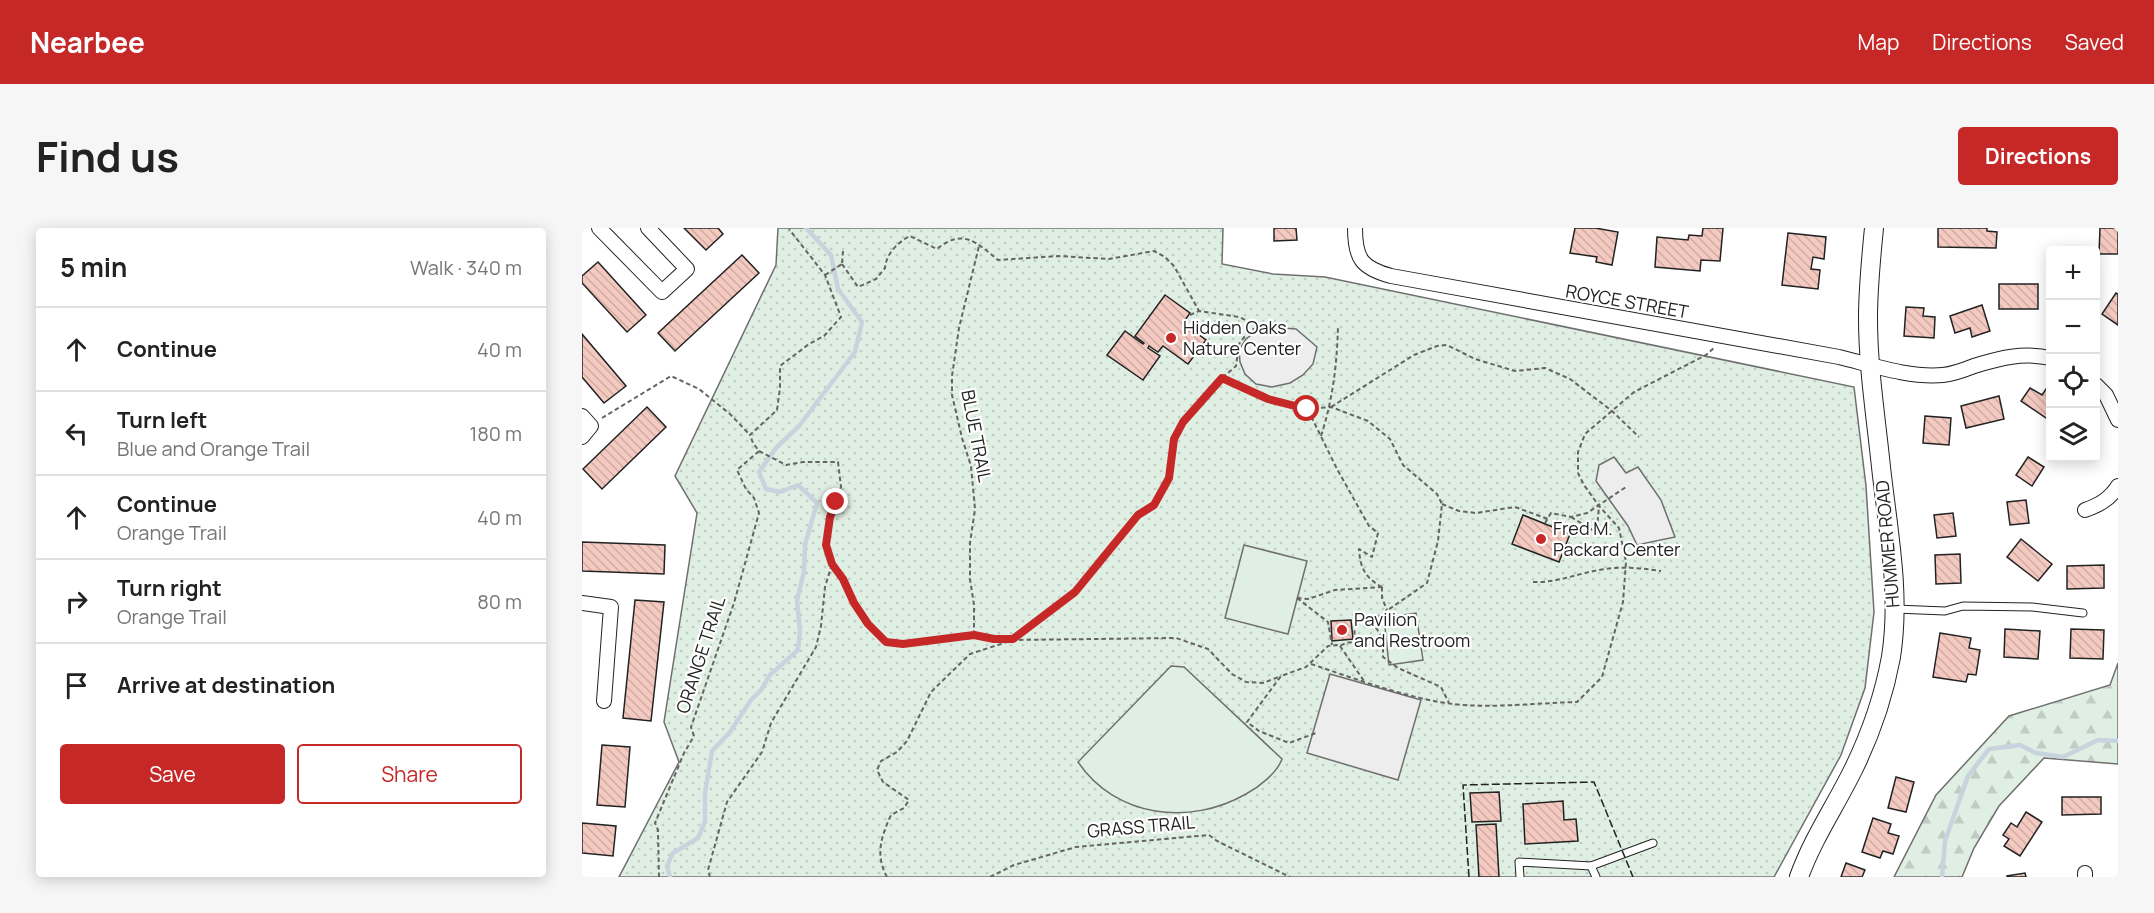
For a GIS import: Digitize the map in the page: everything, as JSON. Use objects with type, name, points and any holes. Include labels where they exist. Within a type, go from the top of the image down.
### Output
[{"type":"main road","name":"HUMMER ROAD","points":[[1799,877],[1814,842],[1872,728],[1884,691],[1891,656],[1895,582],[1868,320],[1869,276],[1874,228]]},
{"type":"street","points":[[599,228],[662,292],[687,269],[648,228]]},
{"type":"street","name":"ROYCE STREET","points":[[1355,228],[1357,252],[1361,261],[1377,273],[1910,373],[1941,375],[2015,356],[2046,357]]},
{"type":"street","points":[[2100,389],[2106,395],[2118,420]]},
{"type":"street","points":[[2085,510],[2098,506],[2118,486]]},
{"type":"street","points":[[582,603],[611,607],[604,701]]},
{"type":"lane","points":[[1895,609],[1945,611],[1964,606],[1986,606],[2032,607],[2083,613]]},
{"type":"lane","points":[[1520,877],[1519,862],[1592,866],[1653,843]]},
{"type":"lane","points":[[1592,866],[1596,877]]},
{"type":"path","points":[[750,435],[777,410],[780,366],[809,344],[824,336],[841,316],[825,275],[789,229]]},
{"type":"path","points":[[843,251],[842,264],[858,286],[876,279],[900,241],[910,236],[937,249],[944,243],[959,237],[979,244],[998,260],[1058,255],[1109,259],[1154,251],[1174,266],[1199,311]]},
{"type":"path","name":"BLUE TRAIL","points":[[974,635],[970,543],[975,509],[971,466],[951,395],[959,328],[979,244]]},
{"type":"path","points":[[825,275],[842,264]]},
{"type":"path","points":[[1190,315],[1199,311],[1239,317],[1254,324],[1262,335]]},
{"type":"path","points":[[1322,436],[1331,407],[1337,361],[1338,326]]},
{"type":"path","points":[[887,877],[879,857],[879,848],[891,815],[904,808],[909,800],[883,782],[877,770],[881,761],[897,752],[908,741],[931,692],[969,654],[1013,639],[1075,592],[1138,515],[1154,505],[1169,478],[1174,439],[1183,422],[1222,378],[1236,366],[1239,344],[1248,332],[1256,328]]},
{"type":"path","points":[[1311,664],[1418,697],[1449,703],[1505,706],[1577,702],[1602,677],[1623,602],[1625,567],[1619,528],[1599,506],[1578,473],[1578,452],[1585,434],[1634,392],[1706,355],[1725,338]]},
{"type":"path","points":[[1331,407],[1414,355],[1437,346],[1447,345],[1475,359],[1515,371],[1545,368],[1570,379],[1612,411],[1639,437]]},
{"type":"path","points":[[585,426],[671,376],[699,389],[730,414],[750,435],[759,451],[786,465],[803,462],[838,462],[841,487],[830,517],[826,545],[832,564],[843,579],[854,603],[867,622],[886,642],[903,644],[974,635],[994,639],[1176,638],[1208,649],[1232,674],[1246,682],[1263,683],[1311,664],[1332,645],[1340,646],[1355,642],[1354,621],[1372,621],[1427,583],[1438,541],[1442,504],[1437,494],[1403,465],[1390,439],[1368,421],[1331,407],[1307,409],[1268,399],[1222,378]]},
{"type":"path","points":[[1307,409],[1337,470],[1369,526],[1378,532],[1372,556],[1359,549],[1359,564],[1370,580],[1382,587]]},
{"type":"path","name":"ORANGE TRAIL","points":[[659,877],[658,830],[655,823],[684,753],[694,736],[691,727],[734,603],[759,513],[754,498],[746,489],[737,470],[759,451]]},
{"type":"path","points":[[1571,517],[1587,513],[1626,487]]},
{"type":"path","points":[[1442,504],[1459,512],[1476,513],[1515,507],[1548,519]]},
{"type":"path","points":[[1545,524],[1551,513],[1571,517],[1594,531],[1597,528],[1599,506]]},
{"type":"path","points":[[710,877],[708,870],[727,802],[762,752],[771,723],[816,647],[822,626],[825,586],[832,564]]},
{"type":"path","points":[[1533,582],[1547,582],[1598,570],[1625,567],[1661,571]]},
{"type":"path","points":[[1382,587],[1382,598],[1387,610]]},
{"type":"path","points":[[1332,645],[1328,622],[1297,598],[1308,599],[1335,590],[1382,587]]},
{"type":"path","points":[[1372,621],[1383,639],[1383,657],[1398,668],[1442,687],[1449,703]]},
{"type":"path","points":[[1340,646],[1364,681]]},
{"type":"path","points":[[1281,676],[1247,722],[1259,731],[1289,743],[1316,733]]},
{"type":"path","name":"GRASS TRAIL","points":[[990,877],[1014,865],[1076,847],[1209,835],[1290,877]]},
{"type":"green space","points":[[778,228],[1223,228],[1222,264],[1273,274],[1325,277],[1854,387],[1866,486],[1874,612],[1865,688],[1841,755],[1774,877],[619,877],[679,762],[664,722],[697,513],[675,476],[776,265]]},
{"type":"green space","points":[[1244,545],[1307,561],[1288,634],[1225,618]]},
{"type":"green space","points":[[1416,613],[1423,660],[1389,665],[1384,618]]},
{"type":"green space","points":[[2118,663],[2118,764],[2044,758],[1999,806],[1974,848],[1962,877],[1894,877],[1936,795],[2009,716],[2110,685]]},
{"type":"green space","points":[[1171,666],[1184,667],[1282,759],[1272,774],[1256,788],[1224,804],[1201,810],[1178,813],[1155,811],[1133,805],[1112,795],[1094,781],[1078,762]]},
{"type":"shaded area","points":[[1283,328],[1296,329],[1317,347],[1313,364],[1303,375],[1290,383],[1272,387],[1256,384],[1245,374],[1240,362],[1239,350],[1246,339],[1254,333]]},
{"type":"shaded area","points":[[1614,457],[1626,473],[1638,467],[1661,500],[1675,537],[1637,545],[1628,526],[1596,481],[1599,465]]},
{"type":"shaded area","points":[[1330,674],[1421,700],[1398,780],[1307,753]]},
{"type":"building","points":[[684,228],[718,228],[723,234],[706,250]]},
{"type":"building","points":[[1274,228],[1296,228],[1297,240],[1274,241]]},
{"type":"building","points":[[1575,228],[1595,228],[1618,232],[1612,265],[1596,262],[1597,257],[1570,253]]},
{"type":"building","points":[[1703,228],[1723,228],[1720,261],[1701,260],[1700,271],[1655,267],[1657,237],[1688,240],[1689,235],[1702,236]]},
{"type":"building","points":[[1938,228],[1987,228],[1987,231],[1997,232],[1996,248],[1938,247]]},
{"type":"building","points":[[2100,228],[2118,228],[2118,254],[2100,254]]},
{"type":"building","points":[[1788,233],[1826,237],[1824,259],[1813,257],[1811,269],[1820,270],[1818,289],[1782,285]]},
{"type":"building","points":[[742,255],[759,273],[675,351],[658,333]]},
{"type":"building","points":[[598,262],[646,315],[627,332],[582,283],[582,276]]},
{"type":"building","points":[[1999,284],[2038,284],[2038,309],[1999,309]]},
{"type":"building","points":[[2116,293],[2118,294],[2118,325],[2102,314]]},
{"type":"building","name":"Hidden Oaks Nature Center","points":[[1165,295],[1190,313],[1183,323],[1206,340],[1188,364],[1163,346],[1158,352],[1149,346],[1148,348],[1160,356],[1143,380],[1107,355],[1125,331],[1144,343],[1135,336]]},
{"type":"building","points":[[1982,305],[1990,331],[1972,337],[1970,328],[1955,333],[1950,316]]},
{"type":"building","points":[[1906,307],[1924,308],[1923,316],[1935,317],[1934,338],[1904,336]]},
{"type":"building","points":[[582,334],[626,386],[604,403],[582,377]]},
{"type":"building","points":[[2030,388],[2042,395],[2046,389],[2046,418],[2021,401]]},
{"type":"building","points":[[1999,396],[2004,419],[1966,428],[1961,406]]},
{"type":"building","points":[[647,407],[666,427],[602,489],[583,469]]},
{"type":"building","points":[[1925,416],[1951,418],[1949,445],[1923,443]]},
{"type":"building","points":[[2028,457],[2044,467],[2032,486],[2016,475]]},
{"type":"building","points":[[2026,500],[2029,523],[2010,525],[2007,502]]},
{"type":"building","points":[[1953,513],[1956,536],[1937,538],[1934,515]]},
{"type":"building","name":"Fred M. Packard Center","points":[[1523,515],[1570,534],[1559,562],[1512,544]]},
{"type":"building","points":[[2021,539],[2052,564],[2038,581],[2007,557]]},
{"type":"building","points":[[582,542],[665,545],[664,574],[582,571]]},
{"type":"building","points":[[1960,554],[1961,583],[1936,584],[1935,555]]},
{"type":"building","points":[[2104,565],[2104,588],[2067,589],[2067,566]]},
{"type":"building","points":[[635,600],[664,602],[651,721],[623,718]]},
{"type":"building","name":"Pavilion and Restroom","points":[[1351,620],[1353,639],[1332,641],[1331,621]]},
{"type":"building","points":[[2005,629],[2040,631],[2038,659],[2004,657]]},
{"type":"building","points":[[2071,629],[2104,630],[2103,659],[2070,658]]},
{"type":"building","points":[[1940,633],[1971,638],[1969,648],[1980,650],[1976,675],[1968,674],[1966,682],[1933,677]]},
{"type":"building","points":[[602,745],[630,747],[625,807],[597,805]]},
{"type":"building","points":[[1896,777],[1914,782],[1906,812],[1888,808]]},
{"type":"building","points":[[1499,792],[1501,821],[1472,822],[1470,793]]},
{"type":"building","points":[[2062,797],[2101,797],[2101,814],[2062,815]]},
{"type":"building","points":[[1563,801],[1564,820],[1576,819],[1578,841],[1525,844],[1523,804]]},
{"type":"building","points":[[2026,812],[2042,822],[2020,856],[2004,846],[2009,839],[2003,835],[2011,823],[2017,827]]},
{"type":"building","points":[[1873,818],[1891,824],[1888,833],[1899,836],[1893,854],[1883,851],[1880,858],[1862,852]]},
{"type":"building","points":[[582,823],[616,826],[613,856],[582,853]]},
{"type":"building","points":[[1496,824],[1499,877],[1479,877],[1476,825]]},
{"type":"building","points":[[1846,863],[1865,870],[1862,877],[1841,877]]},
{"type":"building","points":[[2025,873],[2026,877],[2007,877],[2007,876]]},
{"type":"waterway","points":[[670,877],[667,866],[673,853],[698,838],[705,822],[705,793],[712,751],[730,732],[770,675],[798,650],[800,631],[797,600],[804,572],[805,545],[817,503],[798,485],[780,492],[766,489],[759,472],[776,448],[799,426],[855,352],[862,322],[838,289],[831,255],[806,228]]},
{"type":"waterway","points":[[1942,877],[1945,841],[1968,776],[1989,749],[2020,745],[2036,753],[2063,757],[2098,740],[2118,741]]},
{"type":"fence","points":[[1469,877],[1463,785],[1594,782],[1633,877]]},
{"type":"place","name":"Hidden Oaks Nature Center","points":[[1171,338]]},
{"type":"place","name":"Fred M. Packard Center","points":[[1541,539]]},
{"type":"place","name":"Pavilion and Restroom","points":[[1342,630]]},
{"type":"route","points":[[836,502],[830,517],[826,545],[832,564],[868,624],[886,642],[903,644],[974,635],[994,639],[1013,639],[1075,592],[1111,545],[1138,515],[1154,505],[1169,478],[1174,439],[1183,422],[1222,378],[1268,399],[1307,409]]}]
